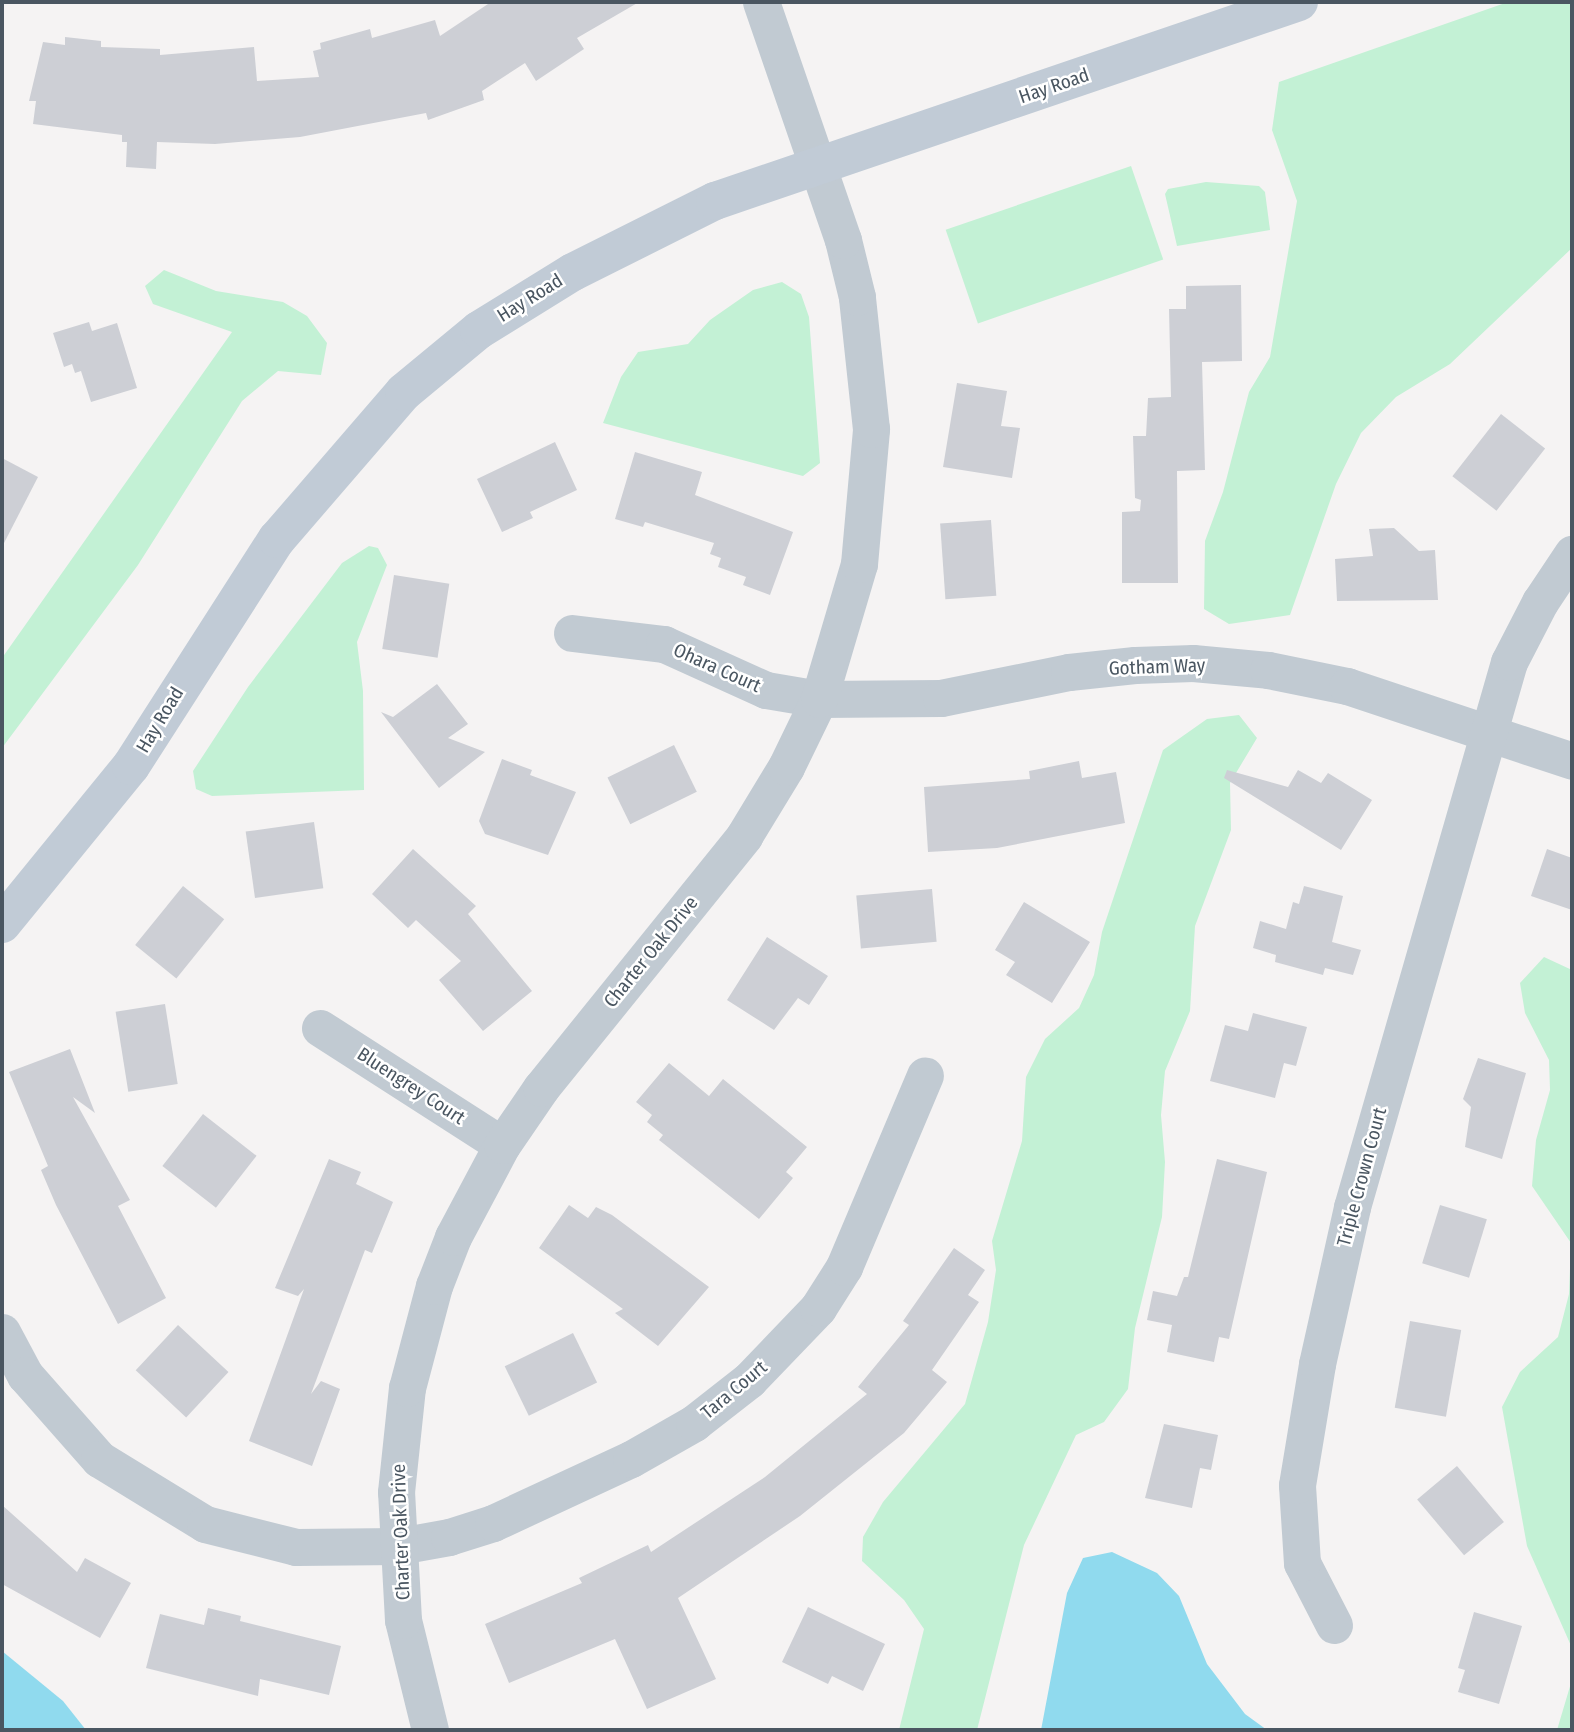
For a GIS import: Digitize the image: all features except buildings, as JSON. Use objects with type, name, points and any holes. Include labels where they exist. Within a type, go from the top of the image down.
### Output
[{"type":"street","name":"Charter Oak Drive","points":[[430,1730],[403,1620],[399,1546],[399,1439],[419,1336],[453,1237],[502,1145],[541,1088],[744,836],[786,768],[819,699],[859,564],[871,429],[857,297],[843,240],[814,166],[761,2]]},
{"type":"street","name":"Hay Road","points":[[2,924],[131,766],[277,539],[404,392],[479,330],[572,272],[715,201],[1299,2]]},
{"type":"street","name":"Triple Crown Court","points":[[1334,1625],[1302,1563],[1297,1485],[1317,1364],[1352,1207],[1509,662],[1540,602],[1572,554]]},
{"type":"street","name":"Ohara Court","points":[[572,633],[664,645],[766,690],[819,699]]},
{"type":"street","name":"Gotham Way","points":[[819,699],[941,698],[1069,673],[1193,663],[1268,670],[1347,686],[1572,761]]},
{"type":"street","name":"Bluengrey Court","points":[[320,1028],[502,1145]]},
{"type":"street","name":"Tara Court","points":[[2,1332],[25,1375],[99,1459],[177,1511],[205,1524],[296,1547],[399,1546],[493,1523],[631,1459],[694,1423],[749,1380],[818,1308],[844,1267],[925,1075]]},
{"type":"green space","points":[[1508,2],[1572,2],[1572,248],[1450,364],[1396,397],[1361,433],[1336,484],[1290,615],[1229,624],[1204,609],[1205,541],[1223,492],[1249,392],[1270,357],[1297,201],[1272,130],[1279,82]]},
{"type":"green space","points":[[1131,166],[1163,260],[978,323],[946,230]]},
{"type":"green space","points":[[1206,182],[1259,186],[1265,192],[1270,230],[1177,246],[1165,194],[1168,189]]},
{"type":"green space","points":[[164,270],[216,291],[283,302],[307,316],[327,343],[321,375],[278,371],[242,401],[138,565],[2,748],[2,658],[232,332],[153,304],[145,286]]},
{"type":"green space","points":[[782,282],[801,294],[809,317],[820,463],[803,476],[603,423],[621,377],[638,352],[688,344],[710,320],[753,290]]},
{"type":"green space","points":[[369,546],[378,548],[387,565],[357,642],[363,691],[364,790],[212,796],[196,789],[193,771],[248,687],[342,563]]},
{"type":"green space","points":[[1239,715],[1257,738],[1230,783],[1231,830],[1195,926],[1190,1011],[1165,1071],[1161,1115],[1165,1162],[1162,1217],[1135,1328],[1128,1389],[1104,1422],[1076,1435],[1024,1545],[977,1730],[899,1730],[924,1629],[904,1600],[862,1561],[863,1537],[883,1502],[965,1404],[988,1322],[996,1270],[992,1241],[1022,1141],[1026,1077],[1045,1039],[1079,1008],[1094,975],[1102,932],[1163,750],[1207,719]]},
{"type":"green space","points":[[1544,957],[1572,970],[1572,1648],[1527,1546],[1502,1407],[1520,1372],[1558,1337],[1569,1294],[1571,1243],[1532,1186],[1536,1140],[1550,1090],[1549,1060],[1525,1013],[1520,983]]},
{"type":"green space","points":[[1572,1667],[1572,1730],[1557,1730],[1571,1683]]},
{"type":"water","points":[[1112,1552],[1157,1573],[1179,1596],[1207,1664],[1245,1714],[1267,1730],[1041,1730],[1067,1593],[1083,1558]]},
{"type":"water","points":[[2,1651],[63,1701],[86,1730],[2,1730]]}]
